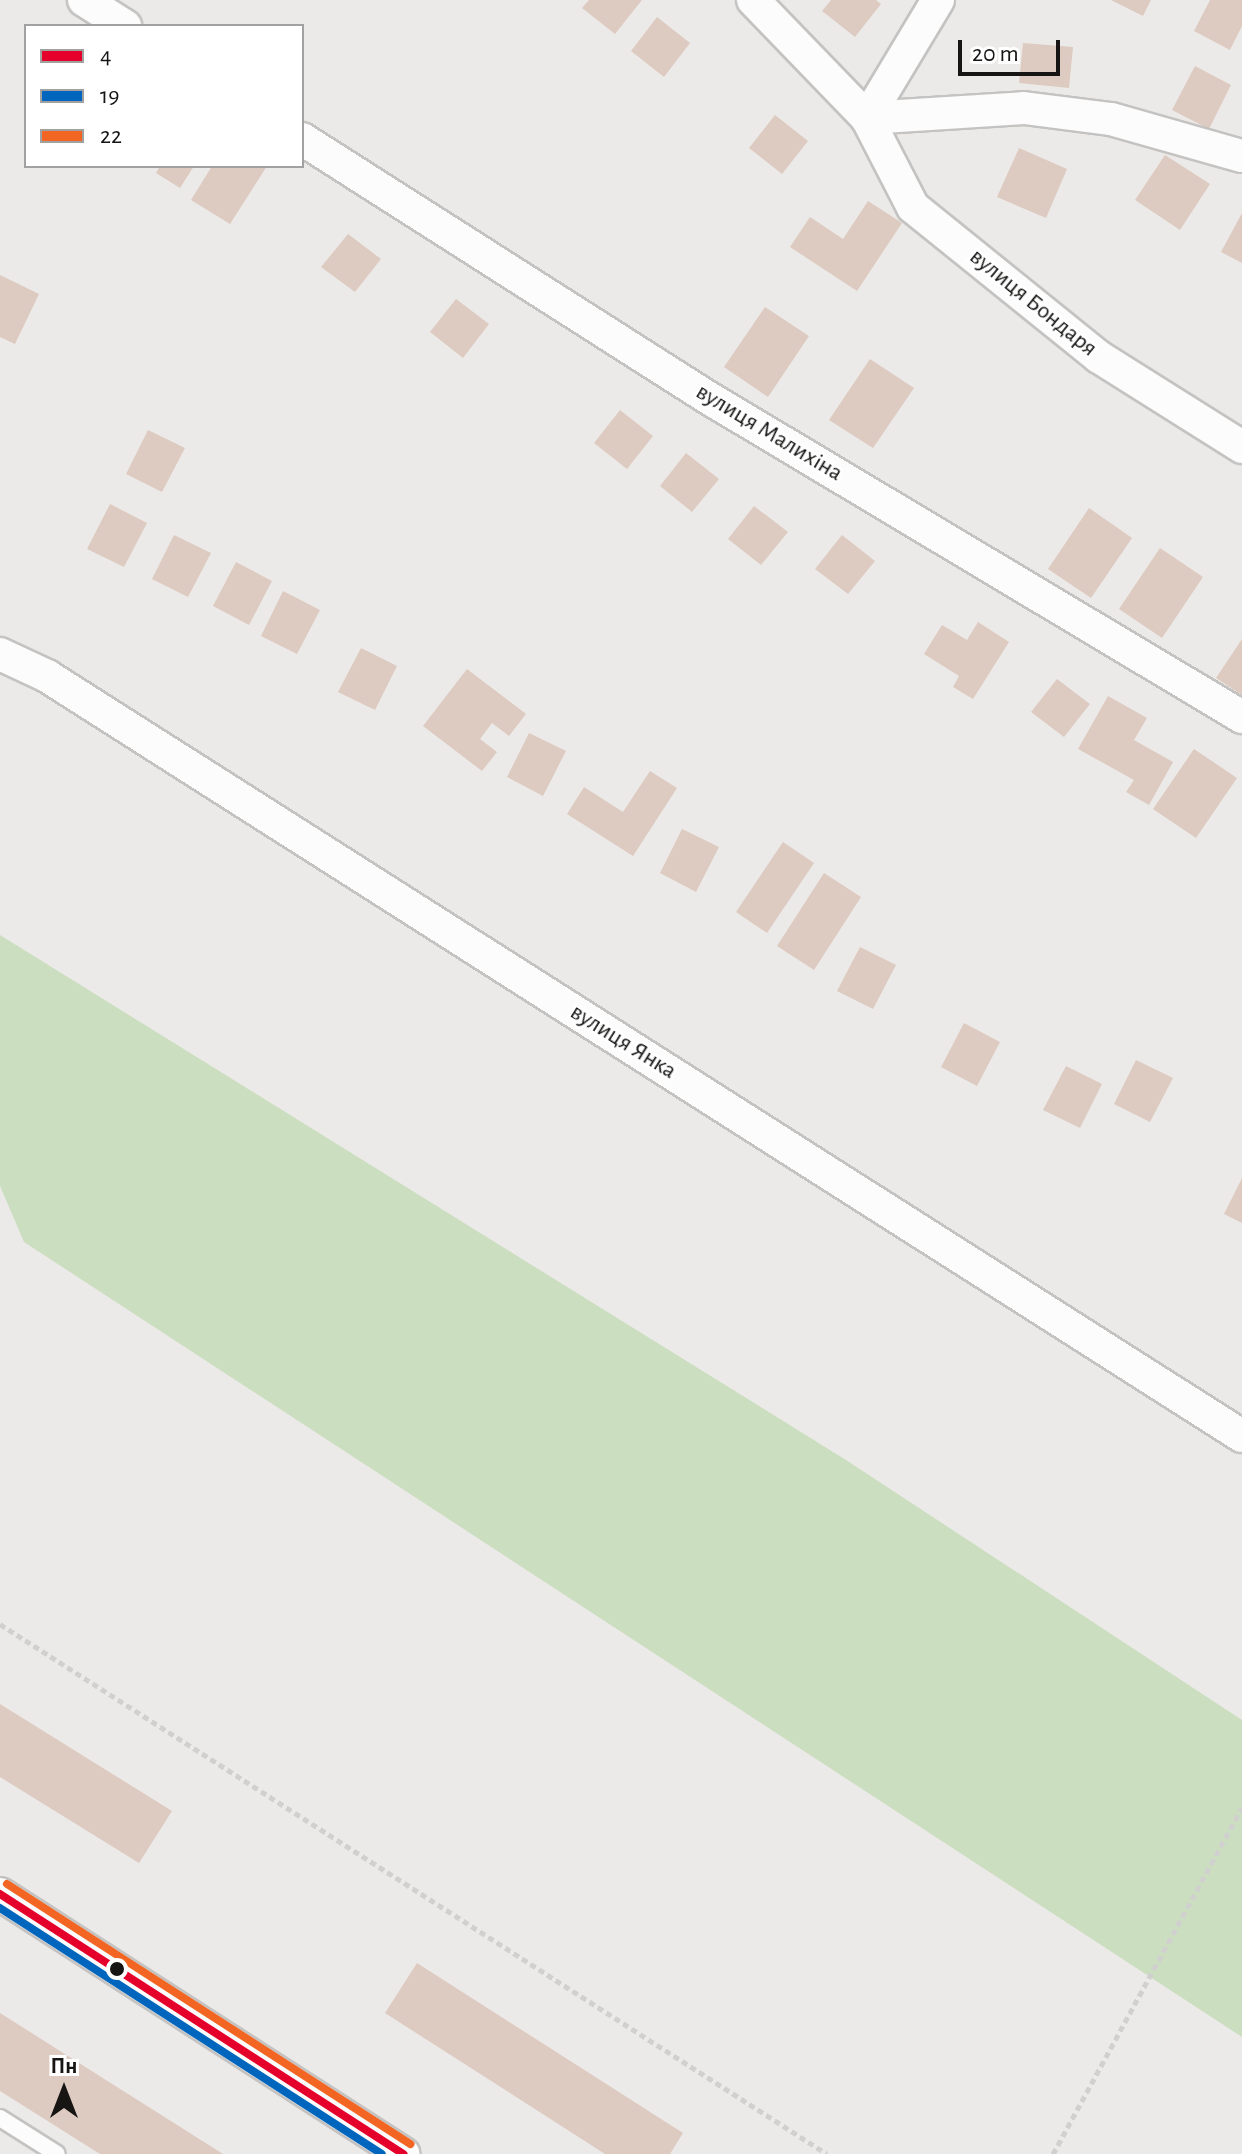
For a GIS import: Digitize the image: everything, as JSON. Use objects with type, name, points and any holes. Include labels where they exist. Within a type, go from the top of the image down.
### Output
[{"type":"street","points":[[84,0],[122,24]]},
{"type":"street","name":"вулиця Бондаря","points":[[753,0],[867,118],[913,207],[1099,357],[1242,447]]},
{"type":"street","points":[[867,118],[938,0]]},
{"type":"street","points":[[867,118],[1024,108],[1111,119],[1242,156]]},
{"type":"street","name":"вулиця Малихіна","points":[[304,140],[712,400],[1242,717]]},
{"type":"street","name":"вулиця Янка","points":[[0,654],[47,676],[1242,1436]]},
{"type":"street","points":[[0,1894],[403,2154]]},
{"type":"lane","points":[[0,2118],[54,2153]]},
{"type":"path","points":[[0,1624],[827,2154]]},
{"type":"path","points":[[1053,2154],[1242,1808]]},
{"type":"green space","points":[[0,935],[846,1460],[1242,1720],[1242,2037],[24,1242],[0,1186]]},
{"type":"building","points":[[589,0],[642,0],[615,34],[582,8]]},
{"type":"building","points":[[831,0],[876,0],[881,4],[855,37],[822,11]]},
{"type":"building","points":[[1111,0],[1151,0],[1143,16]]},
{"type":"building","points":[[1210,0],[1242,0],[1242,26],[1230,50],[1194,31]]},
{"type":"building","points":[[657,17],[690,43],[664,77],[631,51]]},
{"type":"building","points":[[1023,43],[1073,47],[1069,88],[1019,83]]},
{"type":"building","points":[[1195,66],[1231,85],[1209,129],[1172,110]]},
{"type":"building","points":[[775,115],[808,141],[782,174],[749,148]]},
{"type":"building","points":[[1019,148],[1067,169],[1046,218],[997,197]]},
{"type":"building","points":[[1165,155],[1210,184],[1180,230],[1135,200]]},
{"type":"building","points":[[159,168],[193,168],[180,188],[156,173]]},
{"type":"building","points":[[211,168],[266,168],[230,224],[191,200]]},
{"type":"building","points":[[868,201],[902,223],[857,291],[790,247],[810,217],[843,239]]},
{"type":"building","points":[[1242,213],[1242,263],[1221,252]]},
{"type":"building","points":[[348,234],[381,259],[355,292],[321,267]]},
{"type":"building","points":[[0,275],[39,294],[15,344],[0,337]]},
{"type":"building","points":[[456,299],[489,324],[463,358],[430,332]]},
{"type":"building","points":[[765,307],[809,336],[768,397],[724,367]]},
{"type":"building","points":[[870,359],[914,388],[873,448],[829,420]]},
{"type":"building","points":[[620,410],[653,436],[627,469],[594,443]]},
{"type":"building","points":[[148,430],[185,448],[162,492],[126,474]]},
{"type":"building","points":[[686,453],[719,479],[692,512],[660,486]]},
{"type":"building","points":[[110,504],[147,523],[124,567],[87,549]]},
{"type":"building","points":[[754,506],[788,532],[761,565],[728,539]]},
{"type":"building","points":[[1089,508],[1132,538],[1091,598],[1048,569]]},
{"type":"building","points":[[174,535],[211,553],[188,597],[152,579]]},
{"type":"building","points":[[842,535],[875,561],[848,594],[815,569]]},
{"type":"building","points":[[1160,548],[1203,577],[1162,638],[1119,609]]},
{"type":"building","points":[[236,562],[272,581],[249,625],[213,606]]},
{"type":"building","points":[[283,591],[320,610],[297,654],[261,636]]},
{"type":"building","points":[[978,622],[1009,642],[973,699],[953,687],[959,676],[924,654],[942,625],[967,640]]},
{"type":"building","points":[[1242,639],[1242,695],[1216,678]]},
{"type":"building","points":[[361,648],[397,666],[375,710],[338,692]]},
{"type":"building","points":[[467,669],[526,714],[509,736],[492,723],[480,739],[497,752],[482,771],[423,726]]},
{"type":"building","points":[[1057,679],[1090,704],[1064,737],[1031,712]]},
{"type":"building","points":[[1108,696],[1147,718],[1134,740],[1173,762],[1149,805],[1126,792],[1134,780],[1078,749]]},
{"type":"building","points":[[529,733],[566,751],[543,796],[507,777]]},
{"type":"building","points":[[1194,749],[1237,778],[1196,838],[1153,809]]},
{"type":"building","points":[[650,771],[677,788],[633,856],[567,814],[584,787],[623,812]]},
{"type":"building","points":[[682,829],[719,847],[696,892],[660,873]]},
{"type":"building","points":[[783,842],[814,863],[767,933],[736,912]]},
{"type":"building","points":[[824,873],[861,897],[814,970],[777,946]]},
{"type":"building","points":[[860,947],[896,965],[873,1009],[837,991]]},
{"type":"building","points":[[964,1023],[1000,1042],[977,1086],[941,1067]]},
{"type":"building","points":[[1136,1060],[1173,1078],[1150,1122],[1114,1104]]},
{"type":"building","points":[[1066,1066],[1102,1084],[1080,1128],[1043,1110]]},
{"type":"building","points":[[1242,1178],[1242,1223],[1224,1214]]},
{"type":"building","points":[[0,1704],[172,1811],[139,1863],[0,1777]]},
{"type":"building","points":[[417,1963],[683,2133],[670,2154],[605,2154],[385,2013]]},
{"type":"building","points":[[0,2013],[223,2154],[100,2154],[0,2091]]},
{"type":"transit line","name":"22","points":[[7,1884],[410,2144]]},
{"type":"transit line","name":"4","points":[[0,1894],[403,2154]]},
{"type":"transit line","name":"19","points":[[0,1908],[381,2154]]}]
